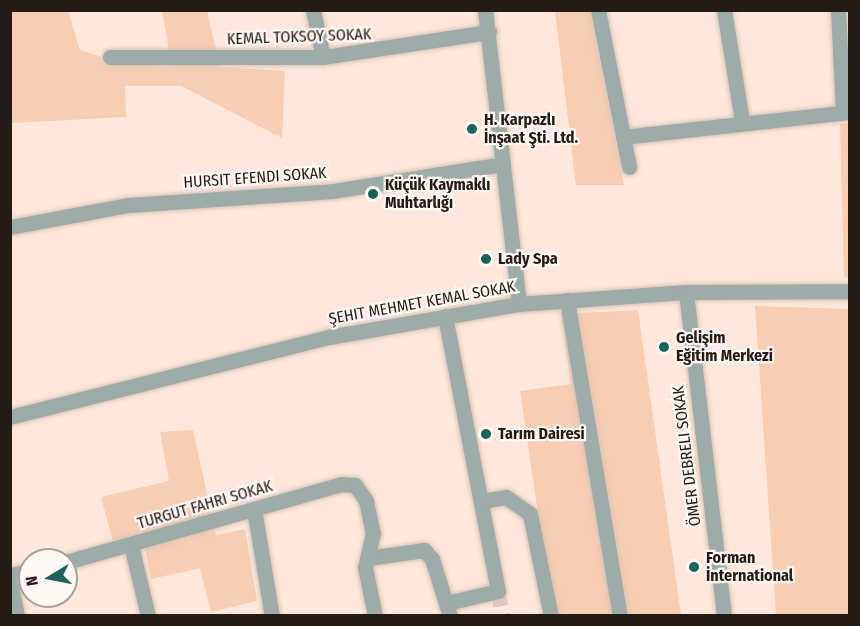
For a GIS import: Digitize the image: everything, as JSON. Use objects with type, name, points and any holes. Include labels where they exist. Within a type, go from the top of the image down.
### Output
[{"type":"street","points":[[313,10],[323,57]]},
{"type":"street","points":[[485,10],[519,304]]},
{"type":"street","points":[[598,10],[629,167]]},
{"type":"street","points":[[724,10],[742,121]]},
{"type":"street","points":[[623,137],[742,121],[846,112],[838,10]]},
{"type":"street","name":"KEMAL TOKSOY SOKAK","points":[[110,57],[323,57],[489,32]]},
{"type":"street","points":[[10,227],[129,205],[333,191],[503,164]]},
{"type":"street","name":"ŞEHIT MEHMET KEMAL SOKAK","points":[[10,417],[329,337],[519,304],[686,292],[849,291]]},
{"type":"street","name":"ÖMER DEBRELI SOKAK","points":[[686,292],[724,615]]},
{"type":"street","points":[[567,300],[621,615]]},
{"type":"street","points":[[375,615],[366,577],[368,558],[424,550],[449,609],[498,591],[445,316]]},
{"type":"street","name":"TURGUT FAHRI SOKAK","points":[[78,559],[254,509],[355,485],[366,501],[372,533],[368,558]]},
{"type":"street","points":[[481,501],[506,497],[530,514],[551,615]]},
{"type":"street","points":[[254,509],[272,615]]},
{"type":"street","points":[[131,545],[148,615]]},
{"type":"street","points":[[10,580],[17,615]]},
{"type":"shaded area","points":[[11,11],[68,11],[80,50],[124,64],[172,66],[162,11],[207,11],[220,67],[285,71],[282,138],[181,86],[125,86],[126,117],[11,123]]},
{"type":"shaded area","points":[[555,11],[590,11],[624,185],[576,185]]},
{"type":"shaded area","points":[[850,123],[849,278],[844,277],[840,124]]},
{"type":"shaded area","points":[[755,306],[849,309],[849,615],[776,615]]},
{"type":"shaded area","points":[[638,310],[681,615],[553,615],[520,391],[571,384],[561,314]]},
{"type":"shaded area","points":[[193,430],[216,535],[245,529],[257,601],[211,612],[200,568],[151,579],[142,532],[113,542],[101,497],[169,481],[160,432]]},
{"type":"tunnel","points":[[498,591],[503,616]]},
{"type":"place","name":"H. Karpazlı İnşaat Şti. Ltd.","points":[[472,129]]},
{"type":"place","name":"Küçük Kaymaklı Muhtarlığı","points":[[373,194]]},
{"type":"place","name":"Lady Spa","points":[[486,259]]},
{"type":"place","name":"Gelişim Eğitim Merkezi","points":[[664,347]]},
{"type":"place","name":"Tarım Dairesi","points":[[486,434]]},
{"type":"place","name":"Forman İnternational","points":[[694,567]]}]
